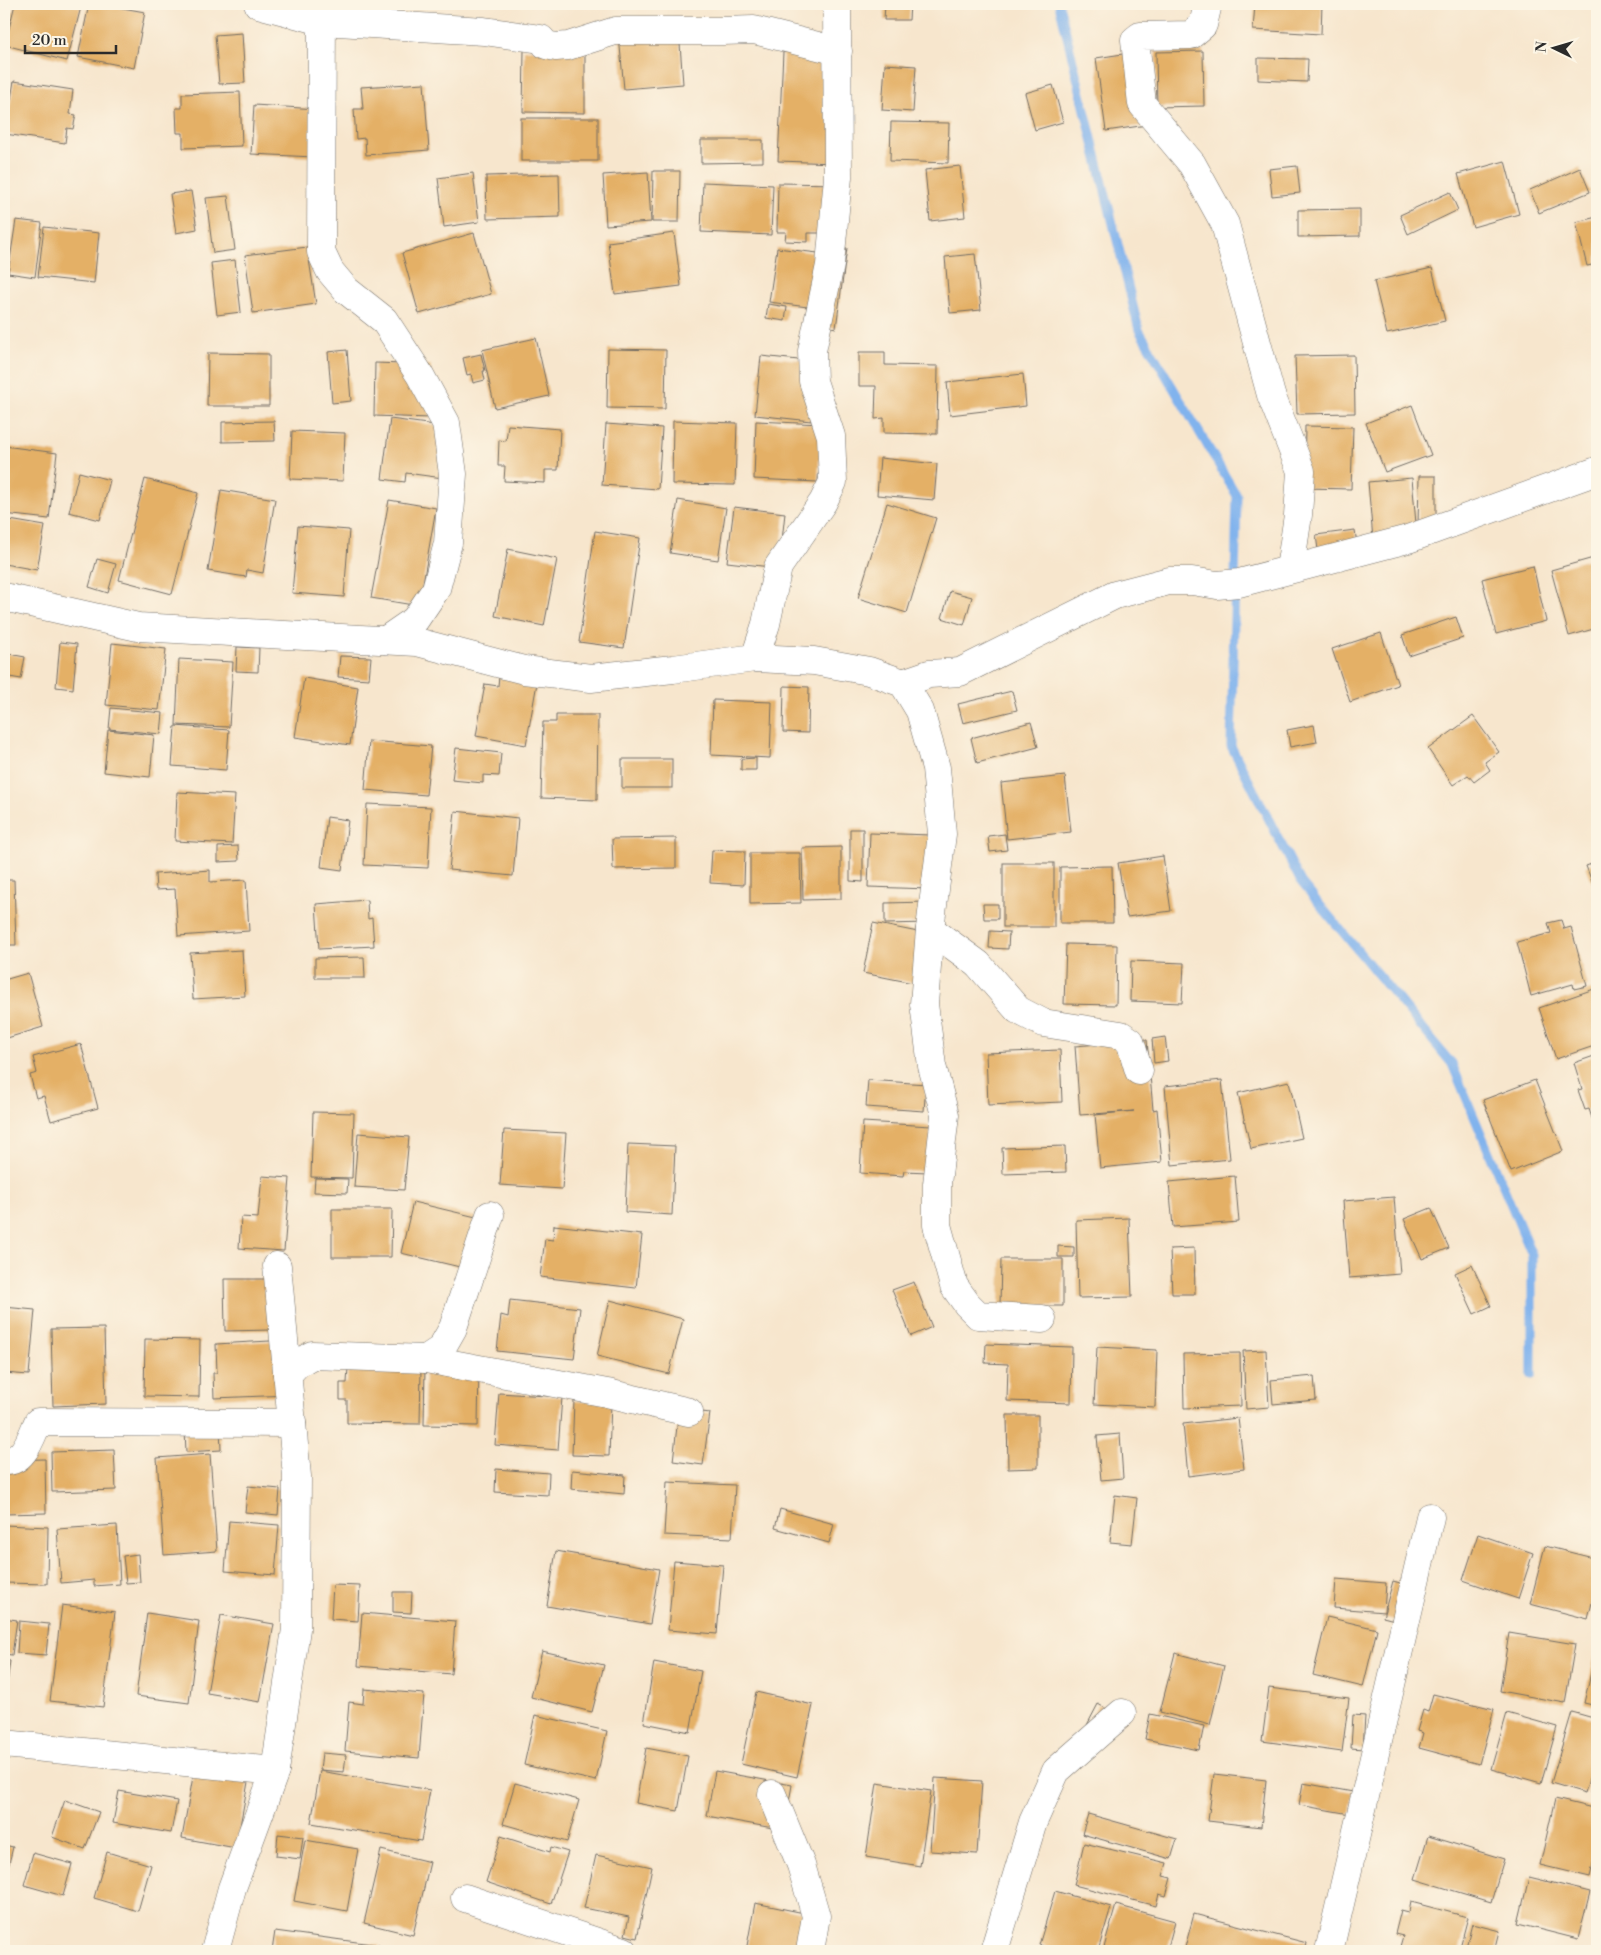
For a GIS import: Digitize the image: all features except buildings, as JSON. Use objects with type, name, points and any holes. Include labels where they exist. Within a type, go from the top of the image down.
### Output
[{"type":"street","points":[[258,4],[540,39],[546,45],[556,47],[568,46],[615,31],[754,30],[838,51]]},
{"type":"street","points":[[755,658],[766,624],[778,566],[824,502],[833,482],[831,436],[813,381],[812,351],[830,265],[838,177],[836,4]]},
{"type":"street","points":[[1208,4],[1203,25],[1191,36],[1140,36],[1135,40],[1142,104],[1192,164],[1225,224],[1271,395],[1301,471],[1298,515],[1290,569]]},
{"type":"street","points":[[322,12],[321,252],[330,271],[346,290],[384,320],[420,375],[446,423],[453,474],[448,543],[436,589],[415,620],[386,640]]},
{"type":"street","points":[[4,597],[138,627],[417,642],[524,670],[591,678],[755,658],[814,661],[869,671],[903,683],[929,674],[960,672],[1115,595],[1169,581],[1192,581],[1217,585],[1239,583],[1408,539],[1597,471]]},
{"type":"street","points":[[903,683],[920,712],[936,768],[942,834],[930,929],[924,1004],[932,1066],[945,1115],[937,1184],[937,1224],[954,1286],[978,1315],[1042,1319]]},
{"type":"street","points":[[930,929],[978,964],[1018,1010],[1043,1023],[1122,1035],[1130,1041],[1139,1071]]},
{"type":"street","points":[[426,1360],[441,1349],[453,1328],[490,1215]]},
{"type":"street","points":[[215,1951],[232,1888],[275,1771],[296,1630],[297,1476],[277,1266]]},
{"type":"street","points":[[287,1375],[297,1364],[312,1355],[426,1360],[607,1392],[689,1412]]},
{"type":"street","points":[[4,1461],[10,1462],[20,1457],[38,1422],[292,1423]]},
{"type":"street","points":[[1329,1951],[1430,1517]]},
{"type":"street","points":[[994,1951],[1033,1822],[1056,1771],[1122,1713]]},
{"type":"street","points":[[4,1744],[275,1771]]},
{"type":"street","points":[[772,1794],[802,1866],[816,1916],[810,1951]]},
{"type":"street","points":[[465,1898],[624,1951]]},
{"type":"waterway","points":[[1059,4],[1139,330],[1237,496],[1231,746],[1301,882],[1452,1064],[1532,1255],[1532,1375]]}]
